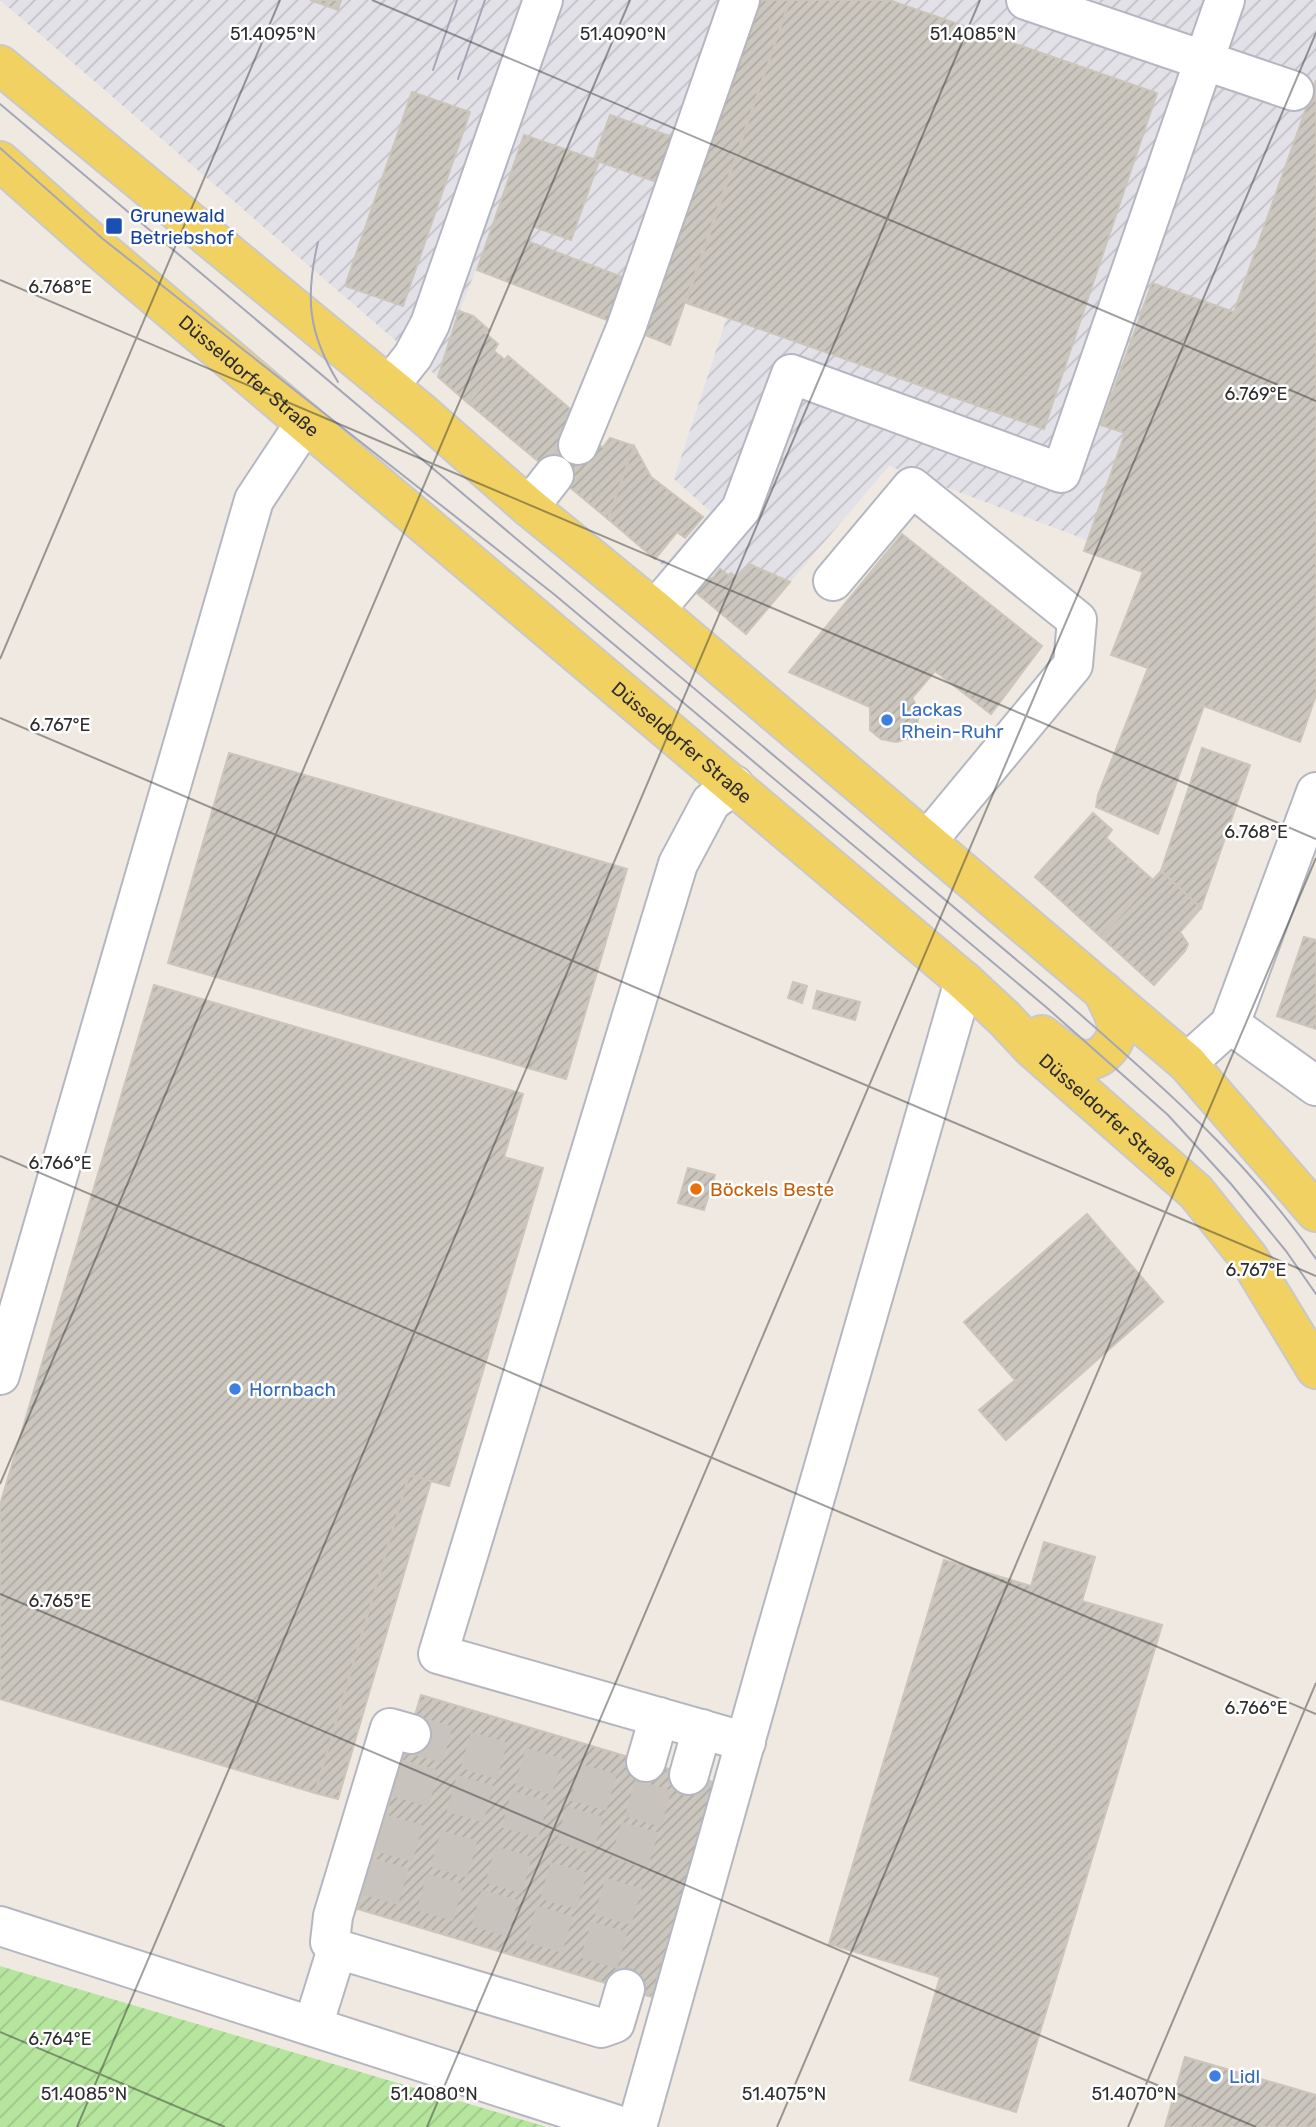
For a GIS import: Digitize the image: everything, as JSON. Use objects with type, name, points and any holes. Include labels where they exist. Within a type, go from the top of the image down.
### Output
[{"type":"main road","points":[[0,65],[655,610],[1187,1063],[1316,1212]]},
{"type":"main road","name":"Düsseldorfer Straße","points":[[0,160],[97,247],[964,981],[1004,1018],[1031,1048],[1195,1192],[1248,1257],[1316,1369]]},
{"type":"main road","points":[[1004,1018],[1042,1035],[1070,1055],[1088,1061],[1101,1057],[1113,1043],[1117,1027],[1103,991]]},
{"type":"street","points":[[388,386],[413,356],[430,324],[543,0]]},
{"type":"street","points":[[578,445],[626,328],[740,0]]},
{"type":"street","points":[[1026,0],[1294,91]]},
{"type":"street","points":[[655,610],[741,509],[791,374],[1062,473],[1226,0]]},
{"type":"street","points":[[0,1375],[254,500],[305,422]]},
{"type":"street","points":[[530,507],[554,475]]},
{"type":"street","points":[[833,581],[912,487],[1077,620],[1073,665],[927,841]]},
{"type":"street","points":[[734,785],[711,802],[678,864],[439,1654],[746,1742]]},
{"type":"street","points":[[1187,1063],[1230,1024],[1316,792]]},
{"type":"street","points":[[637,2127],[964,981]]},
{"type":"street","points":[[1230,1024],[1316,1086]]},
{"type":"street","points":[[646,1762],[659,1717]]},
{"type":"street","points":[[411,1734],[390,1728],[387,1775],[357,1874],[332,1929],[330,1942],[337,1949],[601,2028],[615,2022],[625,1989]]},
{"type":"street","points":[[689,1775],[702,1729]]},
{"type":"street","points":[[0,1926],[624,2127]]},
{"type":"street","points":[[313,2026],[337,1949]]},
{"type":"shaded area","points":[[0,0],[1316,0],[1316,695],[1300,742],[1204,706],[1158,834],[1096,807],[1148,668],[1143,572],[1084,551],[1087,540],[889,466],[746,634],[655,559],[668,561],[711,512],[674,479],[727,317],[493,227],[459,312],[438,377]]},
{"type":"green space","points":[[0,1966],[547,2127],[0,2127]]},
{"type":"building","points":[[310,0],[341,0],[338,10]]},
{"type":"building","points":[[754,0],[790,0],[670,345],[640,333]]},
{"type":"building","points":[[790,0],[889,0],[1157,93],[1044,429],[686,303]]},
{"type":"building","points":[[1316,80],[1316,695],[1300,742],[1204,706],[1158,834],[1096,807],[1098,795],[1148,668],[1111,655],[1143,572],[1084,551],[1125,433],[1101,425],[1152,283],[1234,312]]},
{"type":"building","points":[[412,92],[470,112],[403,306],[345,286]]},
{"type":"building","points":[[610,115],[684,141],[668,186],[594,160]]},
{"type":"building","points":[[524,135],[599,161],[571,240],[532,226],[527,241],[633,281],[617,324],[477,270]]},
{"type":"building","points":[[459,311],[473,316],[489,330],[485,333],[498,344],[494,351],[505,360],[468,403],[438,377]]},
{"type":"building","points":[[508,356],[581,418],[578,427],[544,466],[468,403]]},
{"type":"building","points":[[569,438],[603,447],[610,438],[634,446],[608,519],[544,466]]},
{"type":"building","points":[[634,446],[651,477],[703,517],[685,538],[677,532],[655,559],[608,519]]},
{"type":"building","points":[[902,534],[1042,646],[991,714],[935,671],[912,698],[919,710],[917,727],[907,739],[896,742],[881,739],[870,730],[870,707],[789,672]]},
{"type":"building","points":[[749,564],[790,582],[746,634],[693,590],[706,574],[712,579],[720,569],[737,578]]},
{"type":"building","points":[[1202,748],[1250,765],[1201,908],[1161,871]]},
{"type":"building","points":[[229,753],[627,869],[566,1079],[168,963]]},
{"type":"building","points":[[1093,813],[1112,830],[1106,838],[1153,880],[1101,937],[1035,877]]},
{"type":"building","points":[[1161,871],[1201,908],[1180,932],[1188,944],[1185,951],[1154,985],[1101,937]]},
{"type":"building","points":[[1304,937],[1316,940],[1316,1029],[1277,1016]]},
{"type":"building","points":[[793,982],[807,986],[802,1003],[788,998]]},
{"type":"building","points":[[154,985],[523,1094],[504,1157],[543,1168],[449,1486],[409,1475],[315,1793],[0,1699],[0,1505]]},
{"type":"building","points":[[817,991],[860,1002],[855,1020],[813,1008]]},
{"type":"building","name":"Böckels Beste","points":[[688,1168],[715,1175],[704,1210],[678,1203]]},
{"type":"building","points":[[1087,1214],[1163,1302],[1006,1440],[979,1410],[1015,1380],[964,1322]]},
{"type":"building","points":[[409,1475],[431,1481],[338,1799],[315,1793]]},
{"type":"building","points":[[1044,1542],[1095,1557],[1082,1601],[1162,1625],[1016,2112],[910,2080],[940,1977],[829,1944],[944,1560],[1031,1586]]},
{"type":"building","points":[[421,1695],[716,1783],[652,1997],[358,1909]]},
{"type":"building","name":"Lidl","points":[[1185,2057],[1316,2095],[1316,2127],[1165,2127]]},
{"type":"tunnel","points":[[411,1734],[678,1812]]},
{"type":"tunnel","points":[[397,1778],[665,1854]]},
{"type":"tunnel","points":[[381,1833],[648,1910]]},
{"type":"tunnel","points":[[367,1876],[635,1954]]},
{"type":"tram line","points":[[433,70],[457,0]]},
{"type":"tram line","points":[[458,79],[485,0]]},
{"type":"tram line","points":[[0,104],[1057,994],[1161,1087],[1228,1152],[1289,1221],[1316,1259]]},
{"type":"tram line","points":[[0,148],[103,239],[555,595],[1046,1007],[1168,1115],[1231,1184],[1286,1251],[1316,1294]]},
{"type":"tram line","points":[[318,242],[311,280],[312,314],[320,347],[338,382]]},
{"type":"place","name":"Grunewald Betriebshof","points":[[114,226]]},
{"type":"place","name":"Lackas Rhein-Ruhr","points":[[887,720]]},
{"type":"place","name":"Böckels Beste","points":[[696,1189]]},
{"type":"place","name":"Hornbach","points":[[235,1389]]},
{"type":"place","name":"Lidl","points":[[1215,2076]]}]
